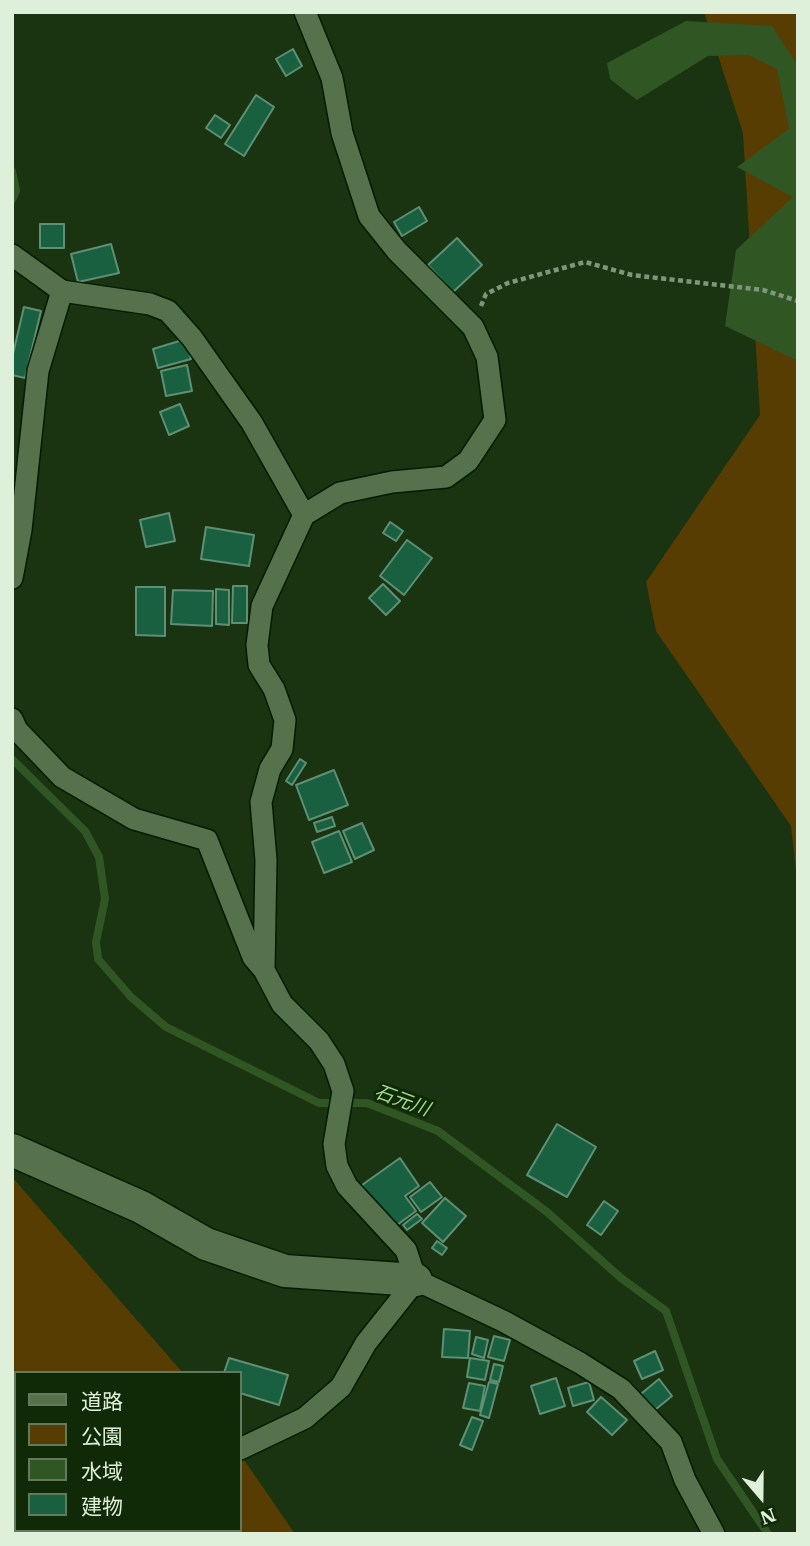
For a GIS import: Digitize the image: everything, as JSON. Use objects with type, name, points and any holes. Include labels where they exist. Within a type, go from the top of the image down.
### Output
[{"type":"street","points":[[264,970],[266,860],[261,802],[270,769],[282,749],[285,720],[274,689],[259,664],[257,645],[262,606],[304,515],[340,493],[392,482],[446,477],[468,461],[495,420],[487,357],[473,327],[397,251],[369,216],[342,133],[332,78],[305,12]]},
{"type":"street","points":[[12,255],[62,291],[150,304],[168,311],[192,338],[251,423],[304,515]]},
{"type":"street","points":[[12,578],[21,530],[38,371],[62,291]]},
{"type":"street","points":[[12,719],[17,730],[62,777],[134,819],[207,840],[253,957],[264,970],[282,1004],[319,1041],[334,1064],[343,1091],[335,1124],[337,1166],[347,1186],[407,1250],[416,1280]]},
{"type":"street","points":[[12,1150],[141,1207],[206,1244],[285,1271],[416,1280],[503,1321],[580,1363],[621,1389],[671,1441],[685,1480],[714,1534]]},
{"type":"street","points":[[242,1448],[305,1418],[341,1387],[366,1343],[416,1280]]},
{"type":"path","points":[[473,327],[486,294],[508,283],[585,262],[632,275],[763,290],[798,301]]},
{"type":"green space","points":[[704,12],[798,12],[798,888],[791,826],[656,631],[646,582],[760,415],[743,133]]},
{"type":"green space","points":[[12,1177],[181,1371],[14,1371],[14,1532],[242,1532],[242,1457],[295,1534],[12,1534]]},
{"type":"water","points":[[686,21],[772,26],[798,66],[798,361],[725,326],[736,250],[793,197],[737,167],[789,129],[777,69],[748,55],[708,56],[637,100],[610,79],[607,63]]},
{"type":"building","points":[[293,49],[302,66],[286,76],[276,59]]},
{"type":"building","points":[[256,95],[274,107],[244,156],[225,144]]},
{"type":"building","points":[[215,115],[230,125],[221,138],[206,128]]},
{"type":"building","points":[[419,207],[427,221],[402,236],[394,222]]},
{"type":"building","points":[[40,224],[64,224],[64,248],[40,248]]},
{"type":"building","points":[[457,238],[482,265],[453,292],[428,265]]},
{"type":"building","points":[[111,244],[119,273],[78,282],[71,254]]},
{"type":"building","points":[[24,307],[41,311],[25,378],[12,375],[12,358]]},
{"type":"building","points":[[186,339],[191,359],[158,368],[153,349]]},
{"type":"building","points":[[187,365],[192,391],[166,396],[161,371]]},
{"type":"building","points":[[180,404],[189,426],[169,435],[160,412]]},
{"type":"building","points":[[169,513],[175,541],[146,547],[140,520]]},
{"type":"building","points":[[390,522],[403,531],[396,541],[383,533]]},
{"type":"building","points":[[206,527],[254,535],[249,566],[201,559]]},
{"type":"building","points":[[407,540],[432,558],[404,595],[380,576]]},
{"type":"building","points":[[383,584],[400,601],[386,615],[369,598]]},
{"type":"building","points":[[233,586],[247,586],[247,623],[232,623]]},
{"type":"building","points":[[136,587],[165,587],[165,636],[136,635]]},
{"type":"building","points":[[216,589],[229,590],[229,625],[216,624]]},
{"type":"building","points":[[173,590],[213,591],[212,626],[171,624]]},
{"type":"building","points":[[300,759],[306,763],[292,785],[286,781]]},
{"type":"building","points":[[334,770],[348,805],[309,820],[296,785]]},
{"type":"building","points":[[332,817],[335,826],[317,832],[314,823]]},
{"type":"building","points":[[362,823],[374,850],[355,859],[343,831]]},
{"type":"building","points":[[339,831],[352,862],[324,873],[312,842]]},
{"type":"building","points":[[557,1124],[596,1147],[567,1197],[527,1175]]},
{"type":"building","points":[[400,1158],[419,1186],[405,1196],[416,1211],[393,1228],[362,1185]]},
{"type":"building","points":[[430,1182],[442,1197],[421,1212],[410,1197]]},
{"type":"building","points":[[445,1198],[466,1216],[443,1242],[422,1223]]},
{"type":"building","points":[[604,1201],[618,1211],[601,1235],[587,1225]]},
{"type":"building","points":[[417,1214],[422,1219],[407,1230],[403,1225]]},
{"type":"building","points":[[437,1241],[447,1248],[442,1255],[432,1248]]},
{"type":"building","points":[[444,1329],[470,1331],[468,1358],[442,1357]]},
{"type":"building","points":[[494,1336],[510,1340],[504,1361],[488,1357]]},
{"type":"building","points":[[476,1337],[488,1340],[484,1358],[472,1354]]},
{"type":"building","points":[[655,1351],[663,1370],[642,1379],[634,1361]]},
{"type":"building","points":[[229,1358],[288,1375],[279,1405],[242,1394],[242,1371],[225,1371]]},
{"type":"building","points":[[470,1358],[489,1361],[485,1380],[467,1377]]},
{"type":"building","points":[[494,1364],[503,1366],[499,1382],[490,1380]]},
{"type":"building","points":[[556,1378],[565,1406],[540,1414],[531,1386]]},
{"type":"building","points":[[659,1379],[672,1396],[650,1414],[636,1398]]},
{"type":"building","points":[[489,1382],[498,1384],[489,1418],[480,1415]]},
{"type":"building","points":[[589,1382],[594,1400],[573,1406],[568,1388]]},
{"type":"building","points":[[469,1383],[485,1386],[480,1411],[463,1408]]},
{"type":"building","points":[[601,1397],[627,1420],[612,1435],[587,1412]]},
{"type":"building","points":[[472,1417],[483,1421],[472,1450],[460,1445]]},
{"type":"waterway","name":"石元川","points":[[12,171],[16,191],[12,200]]},
{"type":"waterway","name":"石元川","points":[[12,759],[85,831],[99,857],[105,899],[96,942],[98,959],[131,997],[166,1027],[319,1103],[367,1103],[438,1131],[547,1212],[621,1278],[666,1311],[717,1459],[768,1534]]}]
